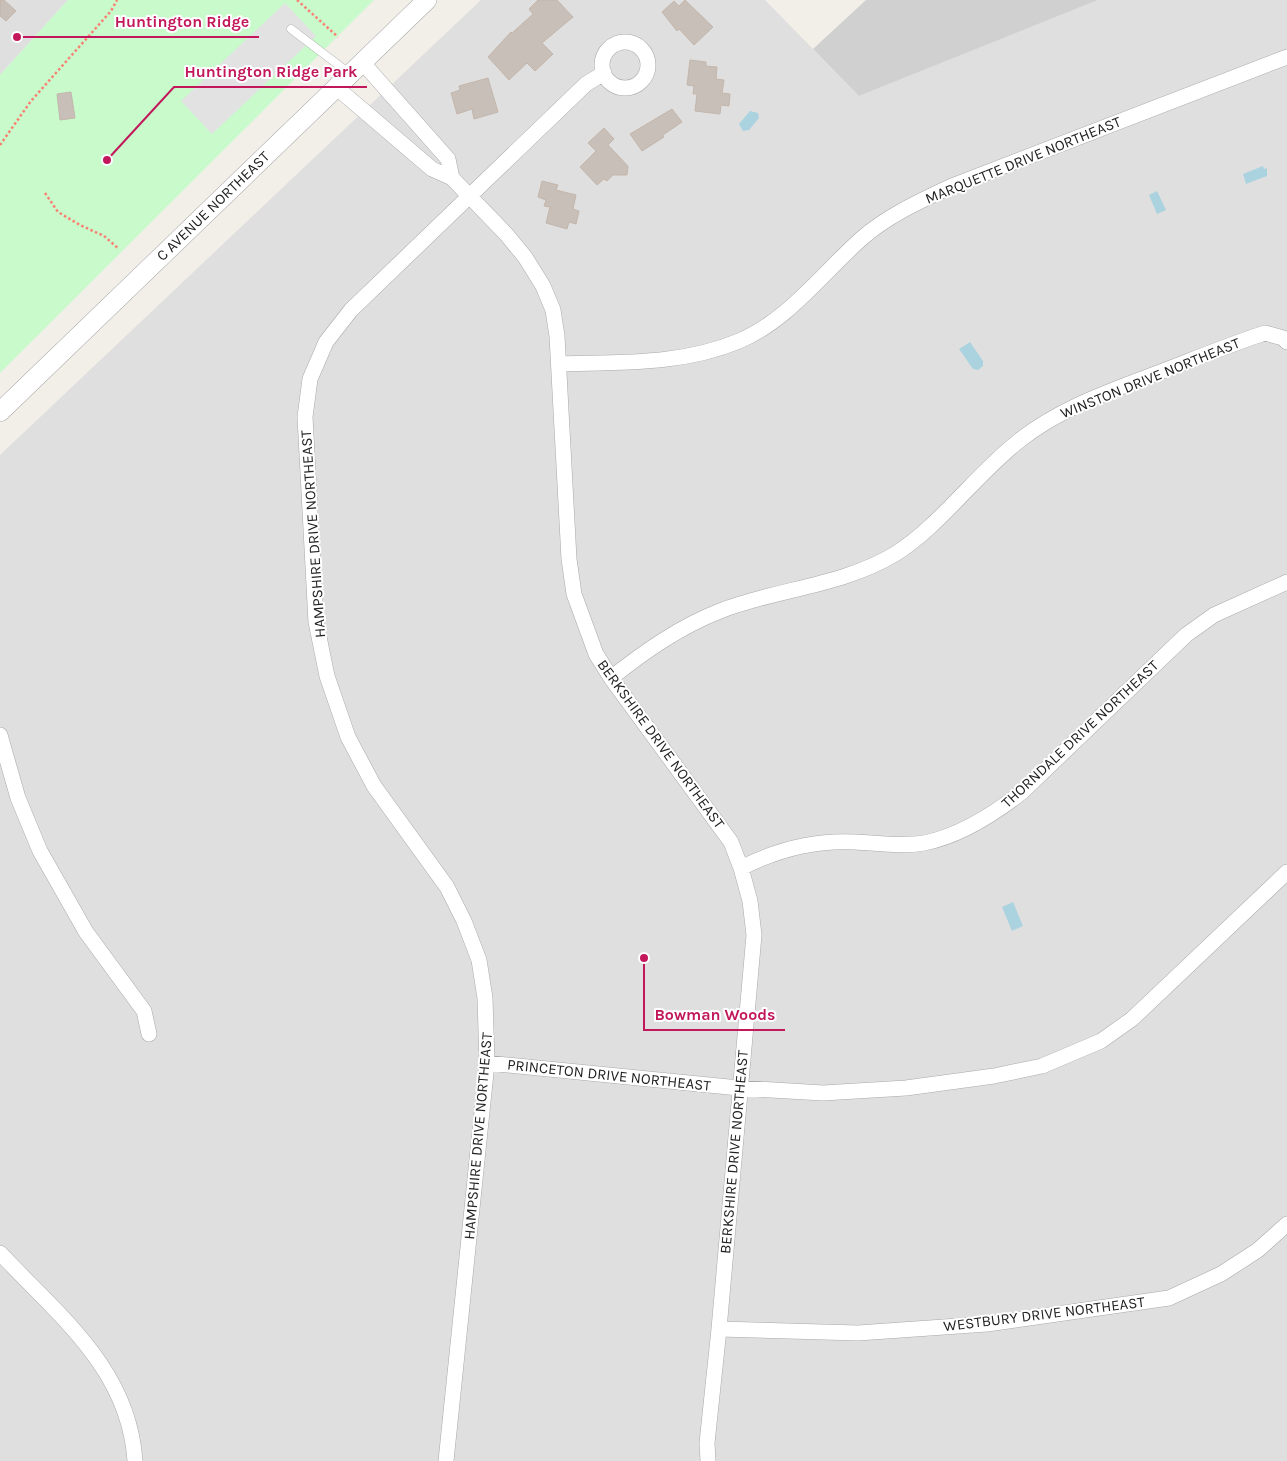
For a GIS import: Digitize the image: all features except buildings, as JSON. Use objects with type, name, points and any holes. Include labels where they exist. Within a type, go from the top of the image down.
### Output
[{"type":"street","name":"C AVENUE NORTHEAST","points":[[0,412],[427,0]]},
{"type":"street","name":"MARQUETTE DRIVE NORTHEAST","points":[[559,364],[660,361],[701,355],[740,341],[764,326],[795,302],[862,238],[892,216],[922,200],[952,186],[1287,57]]},
{"type":"street","points":[[357,68],[448,159],[452,178]]},
{"type":"street","name":"HAMPSHIRE DRIVE NORTHEAST","points":[[446,1461],[488,1064],[485,998],[479,960],[464,922],[447,887],[374,786],[348,737],[327,676],[316,622],[305,417],[310,379],[326,342],[351,310],[586,84],[604,73]]},
{"type":"street","name":"BERKSHIRE DRIVE NORTHEAST","points":[[337,88],[432,169],[452,178],[506,234],[525,257],[543,286],[553,310],[559,364],[569,559],[574,594],[596,654],[611,678],[731,842],[741,868],[750,901],[754,935],[719,1329],[706,1443],[708,1461]]},
{"type":"street","name":"WINSTON DRIVE NORTHEAST","points":[[611,678],[646,650],[683,628],[720,611],[870,567],[896,554],[922,533],[992,464],[1021,439],[1055,416],[1084,401],[1265,333],[1283,338],[1287,342]]},
{"type":"street","name":"THORNDALE DRIVE NORTHEAST","points":[[741,868],[768,854],[822,842],[924,843],[975,824],[1000,809],[1022,792],[1186,635],[1214,615],[1287,582]]},
{"type":"street","points":[[0,735],[18,798],[40,851],[86,932],[144,1011],[149,1034]]},
{"type":"street","name":"PRINCETON DRIVE NORTHEAST","points":[[488,1064],[739,1088],[823,1093],[906,1088],[994,1076],[1042,1066],[1074,1055],[1101,1041],[1132,1019],[1287,872]]},
{"type":"street","name":"WESTBURY DRIVE NORTHEAST","points":[[719,1329],[858,1333],[977,1325],[1169,1298],[1220,1274],[1258,1250],[1287,1224]]},
{"type":"street","points":[[0,1253],[98,1357],[115,1386],[127,1414],[134,1438],[135,1461]]},
{"type":"lane","points":[[291,29],[357,68]]},
{"type":"path","points":[[0,145],[32,101],[111,11],[118,0]]},
{"type":"path","points":[[297,0],[338,37]]},
{"type":"path","points":[[45,193],[58,212],[104,236],[119,249]]},
{"type":"shaded area","points":[[0,0],[68,0],[0,75]]},
{"type":"shaded area","points":[[481,0],[765,0],[859,96],[1098,0],[1287,0],[1287,1461],[0,1461],[0,455]]},
{"type":"shaded area","points":[[866,0],[1098,0],[859,96],[813,49]]},
{"type":"shaded area","points":[[285,3],[316,36],[212,134],[181,101]]},
{"type":"green space","points":[[68,0],[374,0],[0,373],[0,75]]},
{"type":"water","points":[[750,111],[758,113],[759,118],[749,130],[743,131],[739,124]]},
{"type":"water","points":[[1263,166],[1264,169],[1267,168],[1267,176],[1246,184],[1243,174]]},
{"type":"water","points":[[1157,191],[1166,210],[1157,214],[1149,195]]},
{"type":"water","points":[[970,342],[983,361],[983,366],[978,370],[973,369],[959,349]]},
{"type":"water","points":[[1013,902],[1023,926],[1012,931],[1002,907]]},
{"type":"place","name":"Huntington Ridge","points":[[17,37]]},
{"type":"place","name":"Huntington Ridge Park","points":[[107,160]]},
{"type":"place","name":"Bowman Woods","points":[[644,958]]}]
